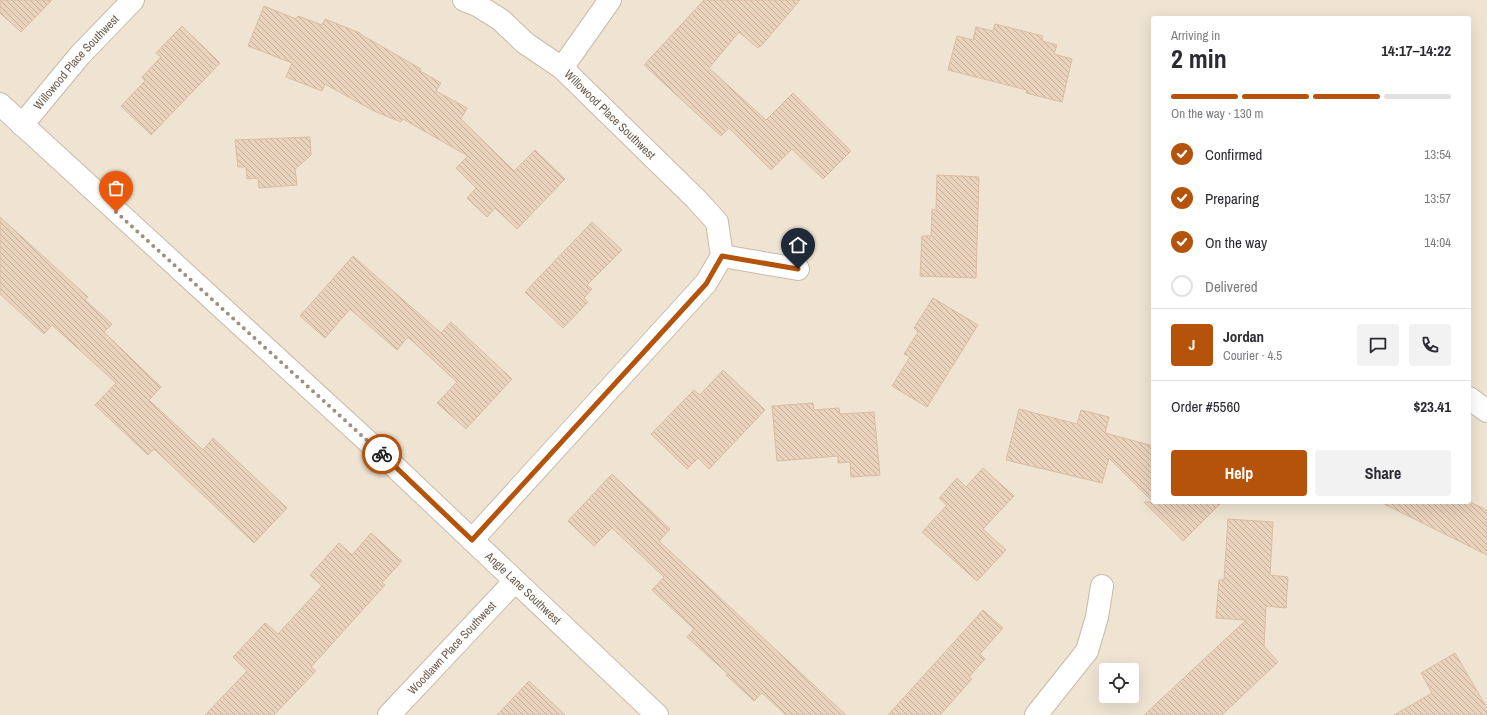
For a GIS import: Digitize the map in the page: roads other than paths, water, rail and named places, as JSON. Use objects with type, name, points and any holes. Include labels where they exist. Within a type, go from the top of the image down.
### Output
[{"type":"street","name":"Willowood Place Southwest","points":[[22,126],[80,55],[133,0]]},
{"type":"street","name":"Willowood Place Southwest","points":[[464,0],[477,5],[501,20],[525,43],[562,68],[696,199],[717,222],[722,256]]},
{"type":"street","points":[[562,68],[610,0]]},
{"type":"street","name":"Angle Lane Southwest","points":[[0,104],[22,126],[376,449],[657,715]]},
{"type":"street","points":[[472,540],[706,284],[722,256],[798,269]]},
{"type":"street","points":[[1471,399],[1487,410]]},
{"type":"street","name":"Woodlawn Place Southwest","points":[[390,715],[515,581]]},
{"type":"street","points":[[1036,715],[1088,651],[1097,617],[1102,586]]}]
